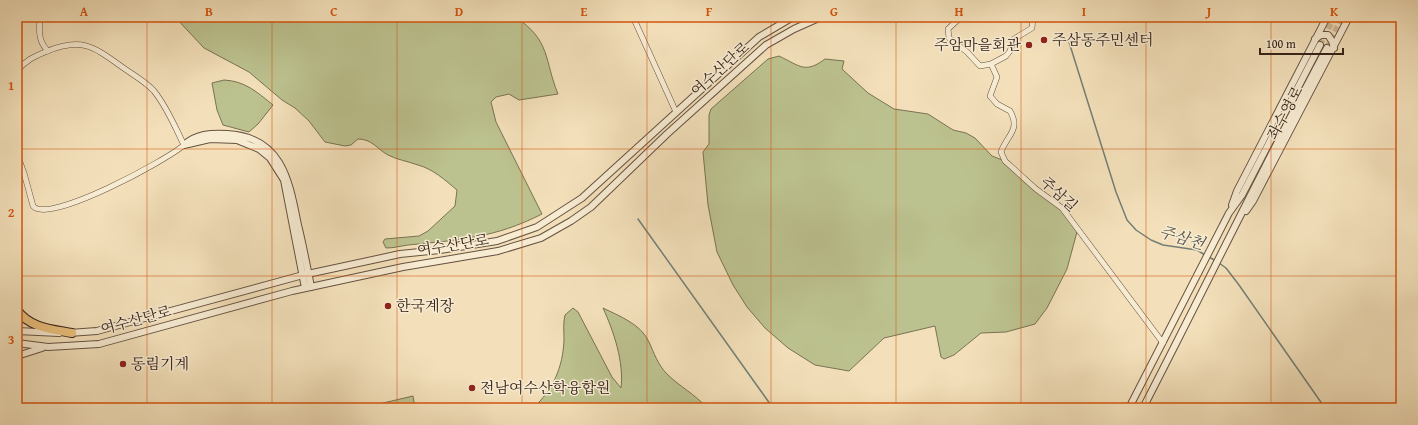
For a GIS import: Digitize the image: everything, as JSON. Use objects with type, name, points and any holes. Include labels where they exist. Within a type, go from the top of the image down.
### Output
[{"type":"highway","points":[[17,310],[26,320],[35,325],[72,333]]},
{"type":"street","points":[[40,17],[40,39],[42,45],[48,51]]},
{"type":"street","name":"여수산단로","points":[[633,17],[676,112]]},
{"type":"street","name":"여수산단로","points":[[17,331],[72,333],[97,331],[306,275],[400,254],[440,250],[497,241],[537,227],[582,198],[760,37],[794,17]]},
{"type":"street","name":"여수산단로","points":[[17,343],[48,347],[100,344],[308,288],[403,267],[498,251],[516,246],[551,232],[575,218],[601,197],[667,134],[766,45],[794,29],[821,17]]},
{"type":"street","points":[[961,17],[948,29],[950,39],[967,52],[978,65],[991,64],[1009,53],[1015,38],[1025,34],[1032,28],[1033,17]]},
{"type":"street","name":"좌수영로","points":[[1229,213],[1237,191],[1323,19]]},
{"type":"street","name":"좌수영로","points":[[1240,219],[1253,201],[1350,19]]},
{"type":"street","points":[[1314,39],[1321,35],[1328,35],[1334,48]]},
{"type":"street","points":[[17,71],[26,61],[63,46],[78,44],[97,49],[145,82],[153,90],[161,101],[184,145]]},
{"type":"street","name":"좌수영로","points":[[1143,408],[1240,219],[1323,46],[1242,194],[1229,213],[1163,343]]},
{"type":"street","name":"주삼길","points":[[991,64],[997,77],[990,96],[997,104],[1010,111],[1014,122],[1014,129],[1001,152],[1003,159],[1036,189],[1062,208],[1163,343]]},
{"type":"street","points":[[17,154],[33,206],[36,210],[43,210],[75,202],[110,188],[172,155],[191,139],[199,136],[214,133],[231,134],[261,144],[274,155],[285,171],[292,193],[308,288]]},
{"type":"street","points":[[1129,408],[1163,343]]},
{"type":"street","points":[[17,356],[48,347]]},
{"type":"green space","points":[[175,17],[515,17],[535,34],[541,43],[545,51],[558,94],[519,100],[509,94],[496,97],[491,102],[496,122],[542,214],[508,228],[476,237],[386,248],[383,242],[385,239],[419,236],[428,231],[455,206],[457,190],[429,169],[388,155],[363,139],[358,139],[351,145],[345,146],[325,142],[309,121],[295,108],[282,100],[249,72],[204,48]]},
{"type":"green space","points":[[779,56],[802,67],[818,64],[825,59],[844,61],[842,69],[868,93],[894,109],[928,114],[953,130],[966,133],[975,138],[992,156],[1005,161],[1062,208],[1078,228],[1067,269],[1047,308],[1035,324],[1006,332],[981,333],[954,355],[944,359],[941,357],[935,326],[884,338],[849,371],[815,365],[788,348],[765,328],[747,307],[733,285],[717,252],[708,205],[703,152],[709,144],[709,115],[711,109],[768,59]]},
{"type":"green space","points":[[224,80],[238,82],[245,85],[273,105],[258,124],[249,132],[223,125],[217,110],[212,83]]},
{"type":"green space","points":[[573,308],[578,312],[612,377],[621,388],[622,378],[620,358],[611,327],[603,308],[629,321],[641,330],[649,342],[661,367],[672,379],[707,408],[533,408],[546,394],[556,377],[562,359],[565,315]]},
{"type":"green space","points":[[413,396],[415,408],[366,407]]},
{"type":"waterway","name":"주삼천","points":[[1069,42],[1116,192],[1127,220],[1136,230],[1151,240],[1163,245],[1197,250],[1205,255]]},
{"type":"waterway","points":[[638,219],[773,408]]},
{"type":"waterway","name":"주삼천","points":[[1209,257],[1216,261]]},
{"type":"waterway","name":"주삼천","points":[[1219,263],[1226,268],[1239,285],[1325,408]]},
{"type":"tunnel","points":[[1320,45],[1334,17]]},
{"type":"tunnel","points":[[1327,48],[1342,17]]},
{"type":"place","name":"주삼동주민센터","points":[[1044,40]]},
{"type":"place","name":"주암마을회관","points":[[1029,45]]},
{"type":"place","name":"한국계장","points":[[388,306]]},
{"type":"place","name":"동림기계","points":[[123,364]]},
{"type":"place","name":"전남여수산학융합원","points":[[472,388]]}]
